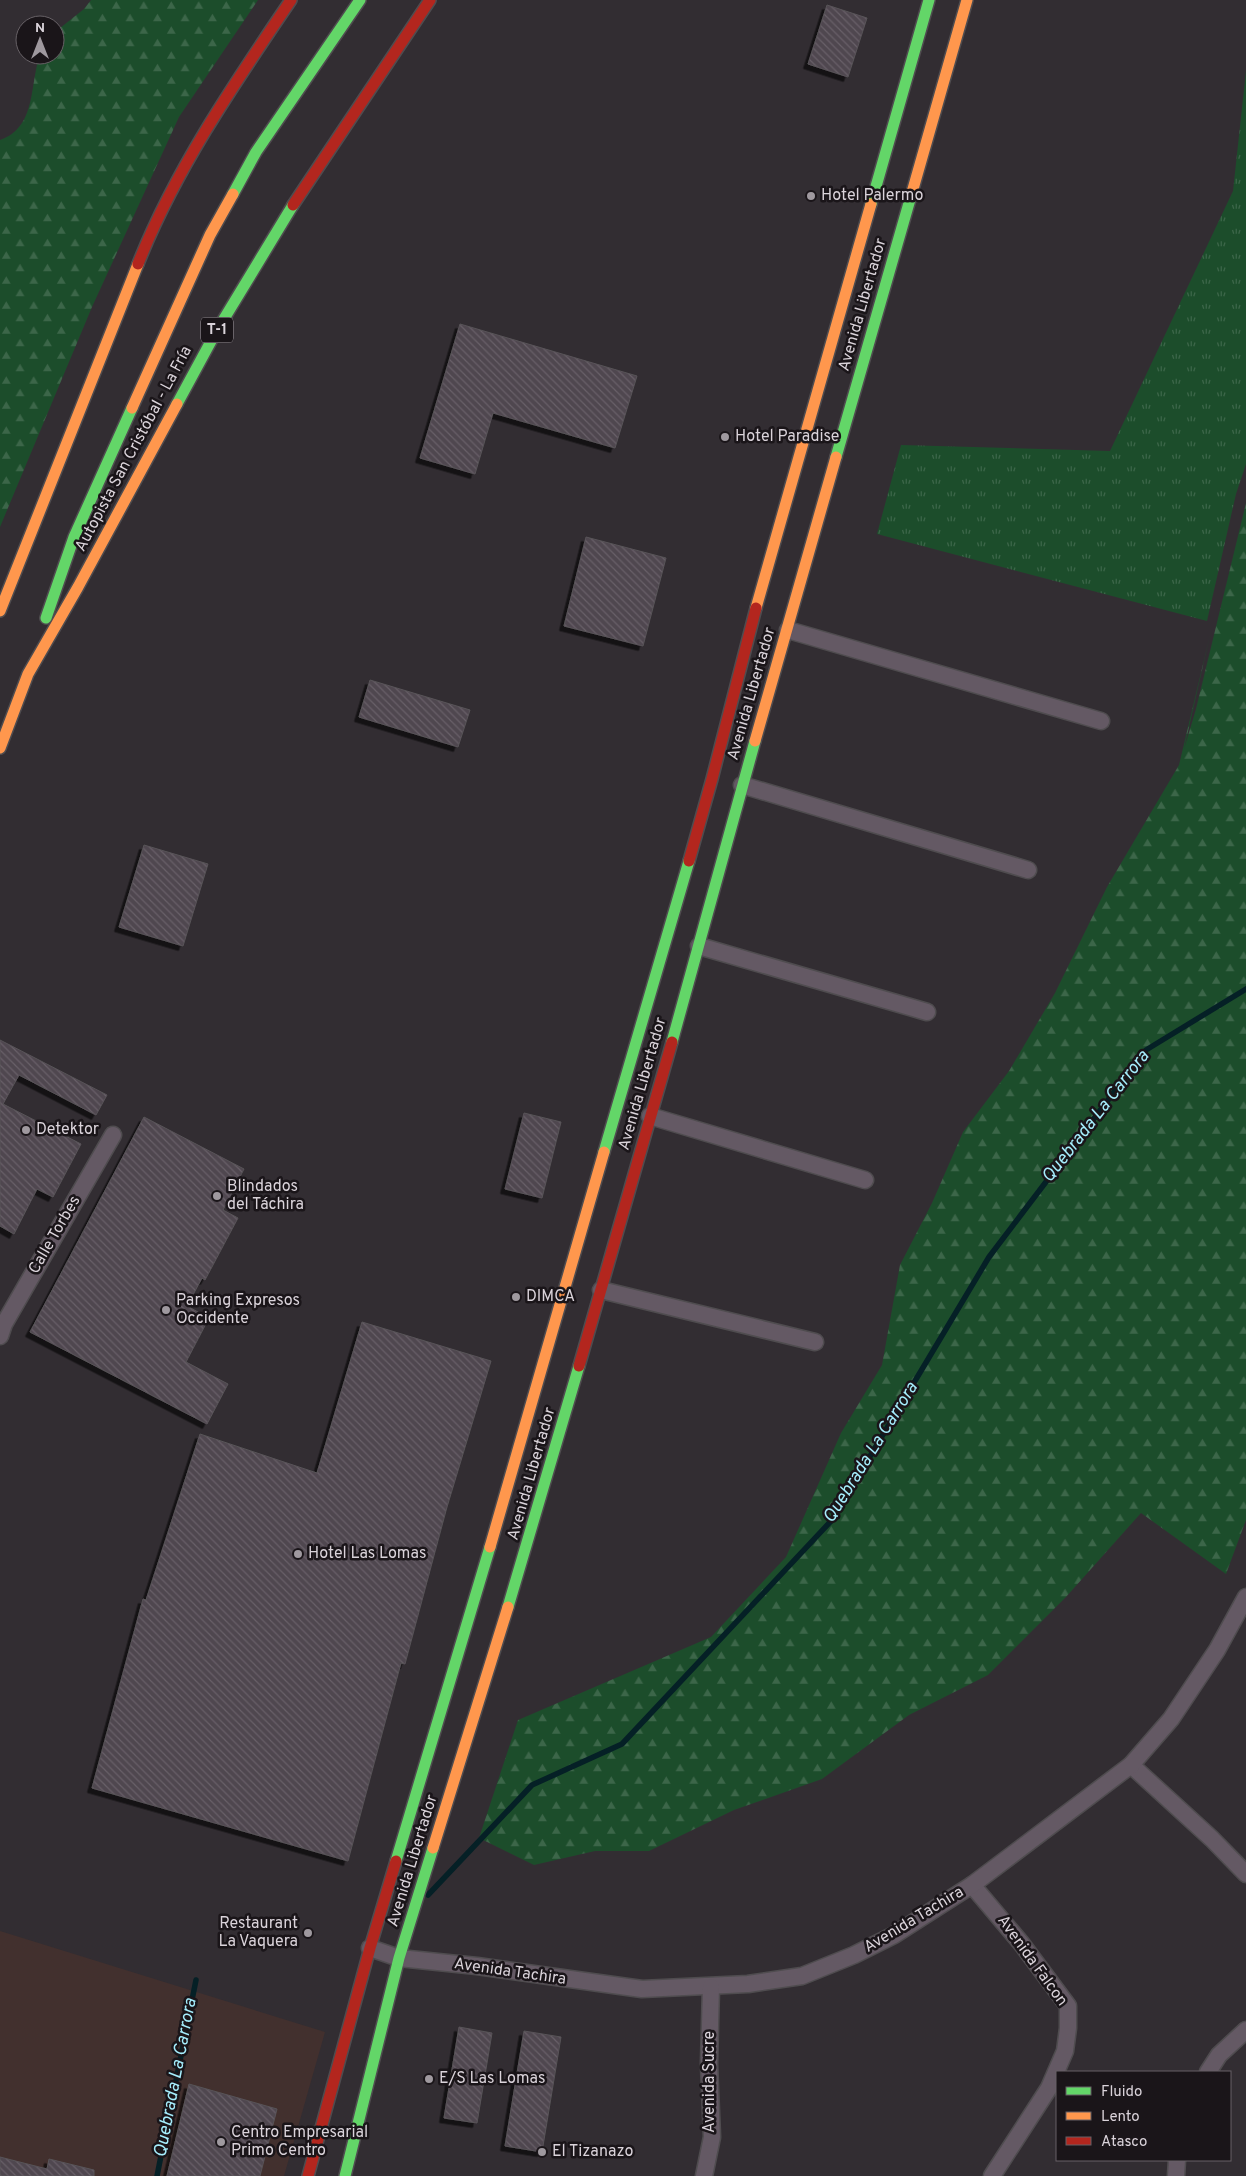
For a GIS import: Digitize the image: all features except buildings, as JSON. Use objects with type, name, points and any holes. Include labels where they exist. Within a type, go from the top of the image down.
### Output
[{"type":"main road","points":[[0,611],[151,231],[187,163],[257,50],[291,0]]},
{"type":"main road","points":[[28,674],[74,537],[210,235],[256,152],[360,0]]},
{"type":"main road","name":"Autopista San Cristóbal - La Fría","points":[[0,748],[28,674],[78,587],[216,332],[278,227],[430,0]]},
{"type":"main road","name":"Avenida Libertador","points":[[308,2176],[370,1948],[491,1545],[568,1274],[674,915],[712,779],[753,618],[929,0]]},
{"type":"main road","name":"Avenida Libertador","points":[[345,2176],[399,1958],[524,1557],[699,946],[742,785],[788,630],[967,0]]},
{"type":"street","points":[[788,630],[1101,721]]},
{"type":"street","points":[[742,785],[1028,870]]},
{"type":"street","points":[[699,946],[927,1012]]},
{"type":"street","points":[[650,1116],[865,1180]]},
{"type":"street","name":"Calle Torbes","points":[[0,1336],[4,1324],[113,1135]]},
{"type":"street","points":[[601,1290],[815,1342]]},
{"type":"street","name":"Avenida Tachira","points":[[370,1948],[399,1958],[477,1966],[642,1989],[748,1984],[802,1976],[854,1955],[894,1934],[972,1885],[1131,1765],[1172,1719],[1217,1650],[1246,1597]]},
{"type":"street","points":[[1131,1765],[1212,1839],[1246,1874]]},
{"type":"street","name":"Avenida Falcon","points":[[972,1885],[1021,1943],[1068,2006],[1065,2051],[1056,2071]]},
{"type":"street","name":"Avenida Sucre","points":[[704,2176],[712,2137],[709,2064],[710,1987]]},
{"type":"street","points":[[1209,2071],[1219,2055],[1246,2030]]},
{"type":"street","name":"Avenida Falcon","points":[[992,2176],[1049,2088],[1056,2072]]},
{"type":"street","points":[[1176,2176],[1177,2161]]},
{"type":"shaded area","points":[[0,1931],[325,2032],[284,2176],[0,2176]]},
{"type":"green space","points":[[91,0],[258,0],[179,117],[92,307],[0,527],[0,140],[12,134],[26,116],[38,65],[65,65],[65,24],[84,9]]},
{"type":"green space","points":[[1246,71],[1246,464],[1236,494],[1207,621],[877,534],[901,445],[1110,451],[1233,191]]},
{"type":"green space","points":[[1246,503],[1246,1520],[1226,1574],[1141,1513],[1066,1597],[988,1675],[909,1715],[822,1779],[734,1810],[649,1851],[595,1851],[534,1865],[479,1838],[518,1720],[711,1637],[786,1557],[841,1433],[882,1365],[900,1265],[932,1203],[963,1132],[1009,1071],[1055,993],[1107,887],[1179,765],[1210,635],[1184,749],[1196,709]]},
{"type":"waterway","name":"Quebrada La Carrora","points":[[428,1895],[532,1785],[622,1744],[832,1520],[989,1257],[1146,1050],[1246,989]]},
{"type":"waterway","name":"Quebrada La Carrora","points":[[157,2176],[196,1980]]},
{"type":"traffic: fast","points":[[233,194],[256,152],[360,0]]},
{"type":"traffic: fast","points":[[871,204],[929,0]]},
{"type":"traffic: fast","points":[[836,457],[911,196]]},
{"type":"traffic: fast","points":[[177,404],[216,332],[293,205]]},
{"type":"traffic: fast","points":[[46,618],[74,537],[132,408]]},
{"type":"traffic: fast","points":[[672,1042],[755,741]]},
{"type":"traffic: fast","points":[[604,1152],[689,861]]},
{"type":"traffic: fast","points":[[508,1607],[579,1366]]},
{"type":"traffic: fast","points":[[396,1861],[490,1547]]},
{"type":"traffic: fast","points":[[345,2176],[399,1958],[433,1848]]},
{"type":"traffic: slow","points":[[911,196],[967,0]]},
{"type":"traffic: slow","points":[[132,408],[210,235],[233,194]]},
{"type":"traffic: slow","points":[[756,608],[871,204]]},
{"type":"traffic: slow","points":[[0,611],[138,264]]},
{"type":"traffic: slow","points":[[0,748],[28,674],[78,587],[177,404]]},
{"type":"traffic: slow","points":[[755,741],[836,457]]},
{"type":"traffic: slow","points":[[490,1547],[604,1152]]},
{"type":"traffic: slow","points":[[433,1848],[508,1607]]},
{"type":"traffic: jam","points":[[138,264],[170,195],[207,128],[291,0]]},
{"type":"traffic: jam","points":[[293,205],[430,0]]},
{"type":"traffic: jam","points":[[689,861],[756,608]]},
{"type":"traffic: jam","points":[[579,1366],[672,1042]]},
{"type":"traffic: jam","points":[[308,2176],[370,1948],[396,1861]]},
{"type":"place","name":"Hotel Palermo","points":[[811,196]]},
{"type":"place","name":"Hotel Paradise","points":[[725,437]]},
{"type":"place","name":"Detektor","points":[[26,1130]]},
{"type":"place","name":"Blindados del Táchira","points":[[217,1196]]},
{"type":"place","name":"DIMCA","points":[[516,1297]]},
{"type":"place","name":"Parking Expresos Occidente","points":[[166,1310]]},
{"type":"place","name":"Hotel Las Lomas","points":[[298,1554]]},
{"type":"place","name":"Restaurant La Vaquera","points":[[308,1933]]},
{"type":"place","name":"E/S Las Lomas","points":[[429,2079]]},
{"type":"place","name":"Centro Empresarial Primo Centro","points":[[221,2142]]},
{"type":"place","name":"El Tizanazo","points":[[542,2152]]}]
